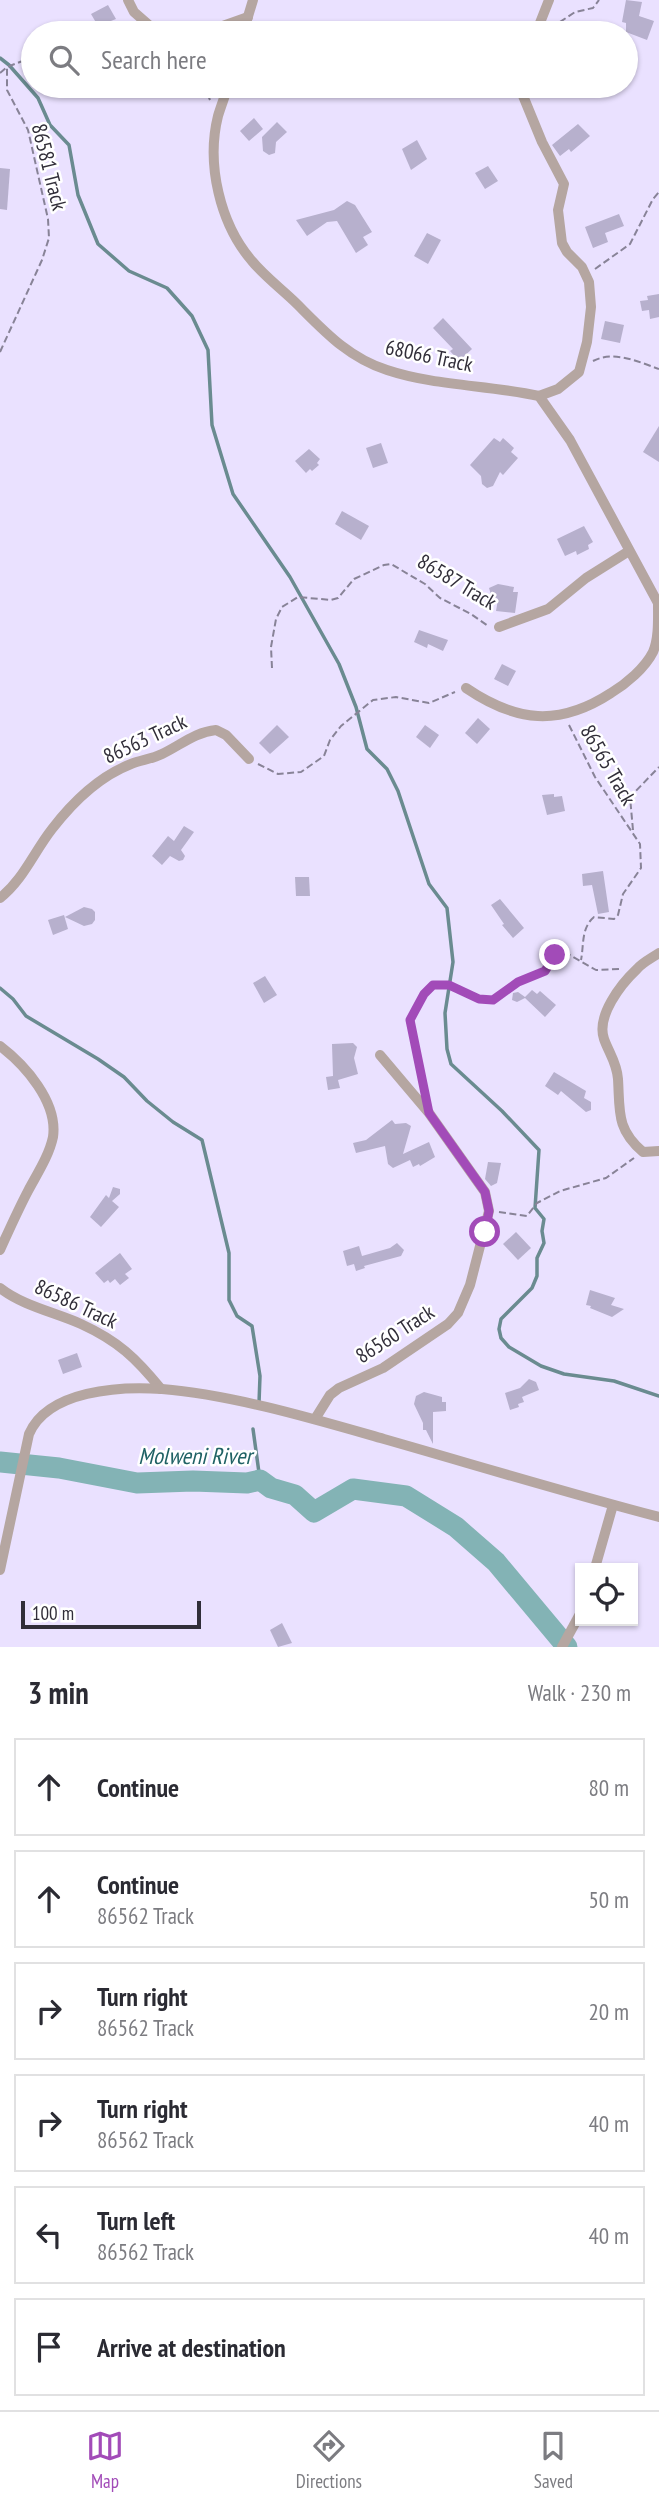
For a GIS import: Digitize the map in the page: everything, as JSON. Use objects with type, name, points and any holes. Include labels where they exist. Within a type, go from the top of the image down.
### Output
[{"type":"street","points":[[128,0],[134,12],[144,21]]},
{"type":"street","points":[[247,21],[253,0]]},
{"type":"street","points":[[541,21],[549,0]]},
{"type":"street","points":[[237,21],[248,17]]},
{"type":"street","name":"68066 Track","points":[[224,98],[218,117],[216,175],[223,207],[234,236],[253,262],[336,343],[355,357],[388,370],[424,379],[539,396]]},
{"type":"street","points":[[466,688],[489,704],[513,712],[565,715],[600,700],[621,687],[637,672],[652,653],[656,643],[659,604],[570,440],[539,396],[558,388],[579,372],[587,342],[591,291],[582,267],[564,248],[558,210],[564,184],[541,142],[524,98]]},
{"type":"street","name":"86587 Track","points":[[499,627],[548,609],[586,578],[629,551]]},
{"type":"street","name":"86563 Track","points":[[0,898],[13,887],[52,828],[104,779],[117,771],[162,754],[193,736],[216,730],[249,759]]},
{"type":"street","points":[[659,953],[638,967],[605,1014],[603,1031],[616,1064],[622,1125],[632,1143],[643,1152],[659,1151]]},
{"type":"street","points":[[0,1046],[23,1068],[38,1088],[51,1115],[53,1128],[48,1153],[0,1250]]},
{"type":"street","points":[[380,1055],[429,1113],[485,1192],[489,1211]]},
{"type":"street","name":"86560 Track","points":[[315,1419],[330,1395],[339,1388],[383,1368],[453,1320],[466,1300],[489,1211]]},
{"type":"street","name":"86586 Track","points":[[0,1288],[37,1307],[82,1325],[127,1349],[161,1389]]},
{"type":"street","points":[[0,1570],[33,1424],[47,1410],[75,1397],[102,1392],[161,1389],[239,1402],[315,1419],[659,1517]]},
{"type":"street","points":[[597,1563],[613,1505]]},
{"type":"street","points":[[565,1642],[575,1623]]},
{"type":"path","points":[[562,21],[575,12],[593,8],[599,0]]},
{"type":"path","points":[[0,73],[21,62]]},
{"type":"path","name":"86581 Track","points":[[0,352],[42,260],[49,238],[48,219],[28,130],[7,90],[7,67]]},
{"type":"path","points":[[585,274],[630,244],[659,192]]},
{"type":"path","points":[[579,372],[598,358],[607,356],[629,358],[659,369]]},
{"type":"path","name":"86587 Track","points":[[272,668],[271,648],[276,619],[282,607],[298,597],[331,600],[338,598],[354,579],[384,565],[391,565],[425,584],[440,598],[489,627],[499,627]]},
{"type":"path","points":[[249,759],[278,774],[301,772],[324,756],[330,740],[341,726],[373,700],[396,697],[429,703],[466,688]]},
{"type":"path","name":"86565 Track","points":[[565,715],[595,777],[640,844],[641,868],[623,894],[618,915],[614,919],[594,918],[589,921],[585,928],[581,960]]},
{"type":"path","points":[[632,831],[630,797],[659,767]]},
{"type":"path","points":[[424,1088],[410,1020],[424,994],[433,985],[449,985],[486,1002],[518,982],[545,971],[555,955],[568,954],[596,970],[638,967]]},
{"type":"path","points":[[489,1211],[527,1216],[537,1203],[560,1191],[606,1178],[643,1152]]},
{"type":"building","points":[[626,0],[642,2],[639,16],[654,21],[647,40],[638,37],[638,21],[622,21]]},
{"type":"building","points":[[108,5],[116,19],[95,21],[91,14]]},
{"type":"building","points":[[254,118],[263,129],[249,141],[240,131]]},
{"type":"building","points":[[277,122],[287,132],[276,142],[275,153],[269,155],[263,151],[262,137]]},
{"type":"building","points":[[578,124],[590,136],[571,152],[569,149],[560,156],[552,145]]},
{"type":"building","points":[[417,140],[427,159],[411,170],[402,149]]},
{"type":"building","points":[[488,166],[498,181],[485,189],[475,173]]},
{"type":"building","points":[[0,168],[10,169],[7,210],[0,209]]},
{"type":"building","points":[[347,201],[355,205],[372,232],[363,237],[368,245],[356,253],[337,221],[327,222],[307,236],[296,220],[334,210]]},
{"type":"building","points":[[619,214],[624,226],[605,233],[608,242],[593,248],[585,227]]},
{"type":"building","points":[[427,233],[441,240],[428,264],[414,256]]},
{"type":"building","points":[[659,294],[659,317],[650,319],[649,310],[642,311],[640,301],[648,300],[647,296]]},
{"type":"building","points":[[443,318],[472,349],[459,361],[450,351],[453,349],[433,328]]},
{"type":"building","points":[[605,321],[624,325],[620,343],[601,339]]},
{"type":"building","points":[[659,426],[659,462],[643,452]]},
{"type":"building","points":[[494,438],[500,442],[503,438],[514,448],[511,452],[518,458],[503,475],[500,472],[493,486],[487,488],[482,484],[481,476],[470,465]]},
{"type":"building","points":[[381,443],[388,463],[373,468],[366,448]]},
{"type":"building","points":[[309,449],[320,459],[317,463],[319,465],[306,473],[295,461]]},
{"type":"building","points":[[342,511],[369,526],[361,540],[335,524]]},
{"type":"building","points":[[584,526],[593,542],[588,545],[589,549],[577,555],[576,551],[565,556],[557,539]]},
{"type":"building","points":[[498,584],[514,587],[513,592],[518,592],[515,613],[496,611],[498,599],[491,595],[489,588]]},
{"type":"building","points":[[419,630],[448,640],[443,651],[428,644],[427,648],[414,642]]},
{"type":"building","points":[[502,664],[516,671],[508,686],[494,679]]},
{"type":"building","points":[[478,718],[490,729],[477,744],[465,733]]},
{"type":"building","points":[[277,725],[289,737],[270,754],[259,743]]},
{"type":"building","points":[[425,725],[439,735],[430,748],[416,737]]},
{"type":"building","points":[[554,794],[554,797],[562,796],[565,811],[547,815],[542,795]]},
{"type":"building","points":[[184,826],[194,832],[181,850],[185,856],[183,860],[179,861],[170,856],[162,865],[152,856],[168,836],[174,841]]},
{"type":"building","points":[[603,871],[609,912],[598,914],[592,885],[583,886],[582,874]]},
{"type":"building","points":[[295,877],[309,877],[310,896],[296,896]]},
{"type":"building","points":[[500,899],[524,928],[513,938],[491,905]]},
{"type":"building","points":[[84,907],[95,912],[92,924],[84,926],[65,917]]},
{"type":"building","points":[[64,915],[68,929],[53,935],[48,920]]},
{"type":"building","points":[[265,976],[277,995],[264,1003],[253,983]]},
{"type":"building","points":[[532,990],[537,994],[540,991],[556,1005],[545,1017],[525,998],[517,1002],[512,1000],[513,993],[518,992],[525,997]]},
{"type":"building","points":[[353,1043],[357,1047],[354,1058],[358,1074],[338,1080],[340,1088],[328,1090],[326,1077],[333,1076],[332,1044]]},
{"type":"building","points":[[554,1072],[586,1091],[584,1098],[591,1102],[591,1110],[586,1112],[561,1091],[558,1095],[545,1086]]},
{"type":"building","points":[[392,1120],[395,1124],[406,1123],[411,1126],[403,1154],[429,1142],[435,1157],[420,1166],[419,1164],[413,1167],[410,1160],[393,1168],[388,1164],[385,1146],[356,1153],[353,1143],[366,1140]]},
{"type":"building","points":[[488,1162],[501,1163],[497,1183],[491,1186],[485,1179]]},
{"type":"building","points":[[113,1187],[120,1189],[120,1194],[112,1201],[119,1207],[101,1227],[90,1217],[106,1195],[109,1198]]},
{"type":"building","points":[[516,1232],[531,1248],[518,1260],[503,1244]]},
{"type":"building","points":[[397,1243],[404,1250],[401,1256],[364,1266],[365,1268],[356,1271],[354,1264],[347,1266],[343,1251],[359,1246],[362,1256],[390,1248]]},
{"type":"building","points":[[120,1253],[132,1269],[125,1274],[129,1278],[120,1285],[115,1279],[104,1283],[95,1273]]},
{"type":"building","points":[[590,1290],[615,1298],[611,1305],[624,1309],[612,1317],[590,1308],[591,1306],[586,1305]]},
{"type":"building","points":[[77,1353],[82,1367],[63,1374],[58,1360]]},
{"type":"building","points":[[529,1379],[536,1382],[539,1390],[522,1397],[524,1402],[510,1410],[505,1393],[520,1388]]},
{"type":"building","points":[[424,1392],[442,1397],[442,1402],[446,1402],[446,1411],[433,1412],[433,1444],[426,1430],[423,1430],[423,1423],[414,1404],[416,1396]]},
{"type":"building","points":[[282,1623],[292,1643],[278,1647],[270,1630]]},
{"type":"waterway","points":[[0,58],[21,79]]},
{"type":"waterway","points":[[38,98],[50,125],[69,145],[78,195],[98,244],[129,271],[167,288],[192,316],[208,350],[212,425],[233,494],[290,577],[339,664],[356,707],[367,749],[387,769],[398,791],[429,884],[447,908],[453,962],[445,1013],[447,1049],[451,1064],[539,1150],[535,1208],[544,1219],[544,1243],[537,1258],[537,1276],[532,1288],[501,1319],[501,1338],[509,1347],[541,1366],[564,1374],[614,1381],[659,1396]]},
{"type":"waterway","points":[[0,988],[26,1016],[124,1077],[147,1101],[202,1140],[229,1253],[229,1300],[237,1316],[252,1326],[260,1376],[259,1403]]},
{"type":"waterway","points":[[253,1429],[260,1480]]},
{"type":"waterway","name":"Molweni River","points":[[0,1462],[59,1468],[137,1483],[247,1483],[260,1480],[271,1488],[295,1495],[314,1512],[353,1489],[406,1496],[456,1527],[496,1562],[567,1647]]},
{"type":"route","points":[[485,1232],[489,1211],[485,1192],[429,1113],[410,1020],[424,994],[433,985],[449,985],[486,1002],[518,982],[545,971],[555,955]]}]
